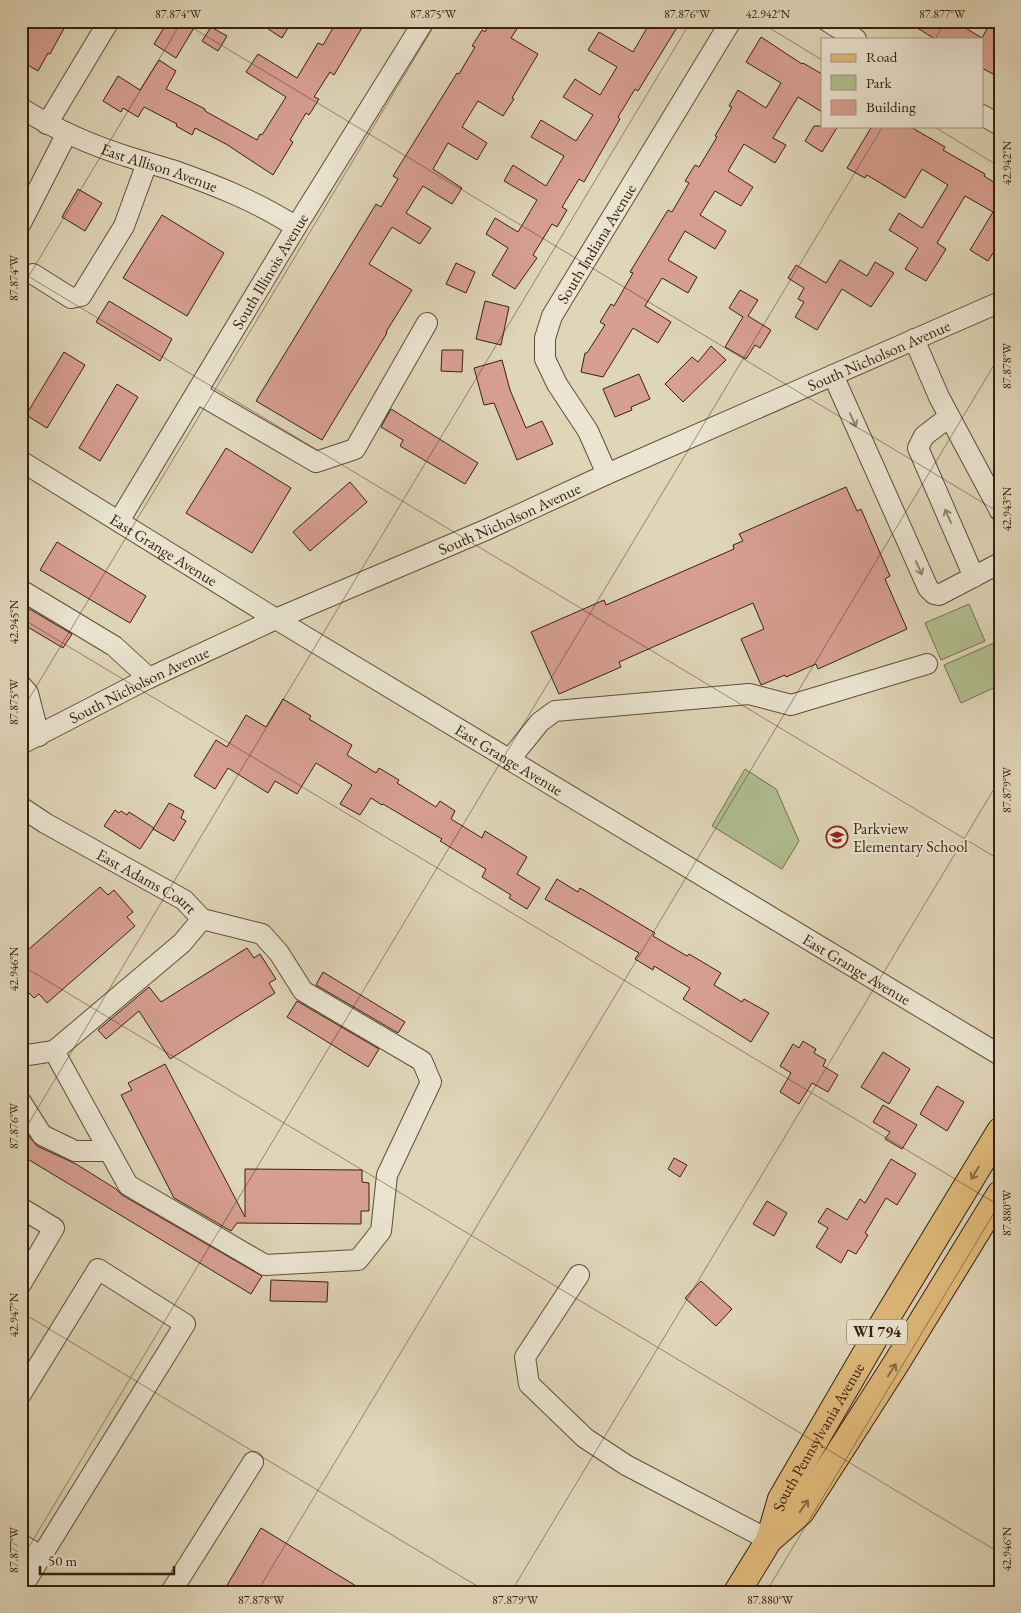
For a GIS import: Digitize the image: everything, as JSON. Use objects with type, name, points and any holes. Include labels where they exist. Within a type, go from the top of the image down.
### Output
[{"type":"main road","name":"South Pennsylvania Avenue","points":[[738,1592],[769,1540],[781,1500],[879,1330],[1000,1131]]},
{"type":"main road","name":"South Pennsylvania Avenue","points":[[769,1540],[801,1512],[897,1362],[1000,1194]]},
{"type":"street","points":[[47,124],[108,21]]},
{"type":"street","name":"South Illinois Avenue","points":[[119,522],[296,227],[424,21]]},
{"type":"street","name":"South Indiana Avenue","points":[[607,474],[588,431],[557,384],[545,359],[544,338],[552,316],[731,21]]},
{"type":"street","points":[[827,21],[854,38]]},
{"type":"street","name":"East Allison Avenue","points":[[21,108],[47,124],[83,141],[172,170],[240,196],[296,227]]},
{"type":"street","points":[[984,116],[1000,125]]},
{"type":"street","points":[[21,223],[67,133]]},
{"type":"street","points":[[33,274],[71,298],[81,296],[124,226],[147,162]]},
{"type":"street","name":"South Nicholson Avenue","points":[[21,744],[150,678],[276,619],[488,529],[607,474],[1000,302]]},
{"type":"street","points":[[197,393],[316,462],[356,449],[428,323]]},
{"type":"street","points":[[914,340],[949,417],[1000,511]]},
{"type":"street","points":[[833,375],[928,588],[939,595],[1000,563]]},
{"type":"street","points":[[949,417],[924,436],[918,448],[974,577]]},
{"type":"street","name":"East Grange Avenue","points":[[21,461],[276,619],[1000,1055]]},
{"type":"street","points":[[21,590],[114,646],[150,678]]},
{"type":"street","points":[[510,759],[540,722],[555,711],[749,694],[791,705],[927,664]]},
{"type":"street","points":[[21,685],[28,693],[39,736]]},
{"type":"street","name":"East Adams Court","points":[[21,807],[45,823],[184,900],[202,919],[182,943],[54,1051]]},
{"type":"street","points":[[21,1056],[54,1051],[128,1185],[265,1265],[358,1260],[381,1231],[386,1174],[431,1082],[422,1061],[303,991],[278,953],[262,934],[202,919]]},
{"type":"street","points":[[21,1102],[42,1135],[75,1151],[109,1151]]},
{"type":"street","points":[[21,1208],[54,1228],[21,1284]]},
{"type":"street","points":[[21,1394],[98,1269],[185,1324],[21,1589]]},
{"type":"street","points":[[579,1275],[525,1356],[529,1384],[584,1438],[682,1495],[769,1540]]},
{"type":"street","points":[[171,1592],[252,1462]]},
{"type":"street","points":[[21,1544],[42,1557]]},
{"type":"green space","points":[[969,604],[985,641],[941,660],[925,623]]},
{"type":"green space","points":[[994,643],[1000,656],[1000,685],[961,703],[944,665]]},
{"type":"green space","points":[[745,769],[776,789],[799,841],[782,869],[712,826]]},
{"type":"building","points":[[21,21],[68,21],[50,54],[48,53],[38,71],[21,61]]},
{"type":"building","points":[[168,21],[198,21],[176,58],[154,44]]},
{"type":"building","points":[[256,21],[292,21],[282,38]]},
{"type":"building","points":[[337,21],[366,21],[334,75],[330,72],[314,97],[319,99],[309,115],[306,113],[290,140],[293,142],[273,175],[226,144],[195,128],[192,135],[176,126],[177,124],[144,107],[138,117],[123,108],[121,112],[103,101],[118,76],[140,90],[159,60],[176,71],[166,89],[205,109],[205,111],[257,140],[286,97],[246,72],[258,54],[297,78],[318,43],[323,45]]},
{"type":"building","points":[[491,21],[522,21],[511,38],[538,54],[503,116],[478,101],[462,127],[487,143],[477,160],[448,143],[433,169],[462,188],[452,204],[423,186],[406,213],[431,228],[420,244],[392,227],[369,264],[412,290],[322,440],[256,401],[376,204],[381,207],[398,179],[393,176],[457,73],[459,74],[475,47],[472,46],[482,30],[485,32]]},
{"type":"building","points":[[651,21],[681,21],[638,91],[635,89],[618,117],[620,119],[584,182],[579,179],[562,207],[567,210],[557,227],[552,224],[533,255],[537,258],[515,289],[492,275],[508,248],[486,234],[495,218],[518,232],[537,200],[504,181],[513,165],[546,186],[564,156],[531,137],[541,120],[576,141],[593,115],[563,97],[575,79],[600,95],[617,67],[588,50],[599,32],[633,52]]},
{"type":"building","points":[[906,21],[954,21],[982,38],[933,38]]},
{"type":"building","points":[[991,21],[1000,21],[1000,78],[984,69],[984,38],[982,38]]},
{"type":"building","points":[[211,27],[227,36],[218,51],[202,41]]},
{"type":"building","points":[[761,37],[802,64],[821,73],[821,111],[798,97],[773,138],[786,145],[775,163],[744,144],[728,171],[753,187],[741,206],[715,191],[700,215],[726,231],[715,249],[685,231],[668,260],[697,277],[688,293],[662,278],[645,306],[671,322],[658,343],[633,328],[603,377],[581,372],[585,353],[587,353],[605,325],[600,322],[611,304],[614,306],[633,273],[630,272],[668,210],[672,212],[689,183],[685,181],[695,165],[699,167],[717,137],[715,136],[732,107],[729,106],[738,90],[766,108],[781,83],[746,62]]},
{"type":"building","points":[[814,126],[837,128],[822,152],[805,141]]},
{"type":"building","points":[[871,128],[912,128],[945,147],[943,150],[985,174],[984,176],[1000,186],[1000,242],[988,261],[970,250],[993,212],[965,196],[937,243],[946,249],[926,281],[905,269],[918,248],[889,230],[899,213],[922,228],[948,185],[922,169],[905,198],[867,175],[865,178],[847,168]]},
{"type":"building","points":[[78,189],[102,203],[85,231],[62,217]]},
{"type":"building","points":[[162,215],[224,253],[187,316],[123,278]]},
{"type":"building","points":[[840,260],[867,276],[875,262],[894,273],[871,307],[842,289],[817,330],[795,317],[804,302],[798,299],[804,288],[788,278],[796,265],[826,283]]},
{"type":"building","points":[[456,263],[475,272],[466,293],[446,284]]},
{"type":"building","points":[[740,290],[758,300],[748,316],[771,330],[760,348],[755,345],[746,359],[725,347],[743,317],[729,308]]},
{"type":"building","points":[[109,301],[172,339],[160,361],[96,322]]},
{"type":"building","points":[[485,301],[509,307],[501,345],[476,339]]},
{"type":"building","points":[[711,346],[726,360],[683,402],[665,384],[692,357],[698,362]]},
{"type":"building","points":[[442,350],[463,350],[462,372],[441,371]]},
{"type":"building","points":[[64,352],[85,365],[47,428],[26,415]]},
{"type":"building","points":[[502,360],[510,390],[526,428],[542,421],[553,444],[517,460],[494,403],[484,405],[474,368]]},
{"type":"building","points":[[639,374],[650,399],[631,407],[632,410],[615,417],[603,389]]},
{"type":"building","points":[[117,384],[138,397],[100,461],[79,448]]},
{"type":"building","points":[[391,409],[478,463],[465,484],[400,446],[403,440],[381,427]]},
{"type":"building","points":[[226,448],[291,488],[252,553],[186,513]]},
{"type":"building","points":[[350,482],[367,502],[310,551],[293,532]]},
{"type":"building","points":[[846,487],[857,511],[861,509],[890,576],[885,579],[907,629],[818,669],[816,664],[761,685],[741,639],[764,629],[753,603],[619,662],[621,667],[559,694],[531,632],[604,600],[606,605],[734,549],[733,545],[743,541],[739,534]]},
{"type":"building","points":[[57,542],[146,596],[130,623],[40,570]]},
{"type":"building","points":[[21,604],[72,634],[63,648],[21,623]]},
{"type":"building","points":[[283,699],[311,716],[309,719],[352,745],[347,755],[376,773],[379,768],[399,780],[397,783],[436,807],[440,801],[455,811],[451,819],[482,838],[485,831],[527,857],[517,874],[540,888],[527,909],[509,898],[511,895],[482,877],[486,869],[440,841],[442,839],[383,804],[371,798],[360,815],[340,804],[352,785],[316,763],[297,794],[275,781],[268,793],[228,768],[215,789],[194,776],[216,740],[227,747],[246,715],[266,727]]},
{"type":"building","points":[[169,803],[184,811],[181,818],[186,821],[174,841],[153,829]]},
{"type":"building","points":[[115,810],[127,815],[129,812],[154,828],[140,849],[104,826]]},
{"type":"building","points":[[557,879],[578,892],[580,888],[655,933],[653,936],[721,973],[714,985],[742,1002],[744,999],[769,1013],[751,1042],[683,999],[690,988],[654,966],[653,970],[635,959],[639,953],[545,899]]},
{"type":"building","points":[[100,887],[108,895],[114,890],[133,912],[127,917],[135,926],[47,1003],[39,994],[34,998],[21,985],[21,956]]},
{"type":"building","points":[[247,948],[254,958],[260,954],[276,979],[269,983],[275,993],[170,1059],[139,1011],[106,1039],[98,1030],[149,987],[161,1002]]},
{"type":"building","points":[[323,972],[405,1022],[398,1033],[316,985]]},
{"type":"building","points":[[297,1001],[379,1049],[368,1067],[287,1017]]},
{"type":"building","points":[[803,1041],[816,1049],[814,1053],[826,1060],[823,1066],[838,1075],[828,1092],[812,1083],[799,1104],[780,1092],[791,1073],[780,1066],[793,1044],[799,1048]]},
{"type":"building","points":[[883,1052],[910,1069],[889,1104],[861,1087]]},
{"type":"building","points":[[165,1064],[245,1217],[245,1169],[362,1170],[362,1182],[369,1183],[369,1211],[361,1211],[361,1224],[237,1223],[231,1231],[174,1198],[121,1095],[132,1090],[128,1083]]},
{"type":"building","points":[[937,1086],[964,1102],[947,1131],[920,1114]]},
{"type":"building","points":[[883,1105],[917,1125],[902,1149],[885,1139],[890,1132],[873,1122]]},
{"type":"building","points":[[21,1131],[28,1135],[37,1146],[76,1164],[116,1189],[122,1195],[262,1276],[251,1294],[21,1155]]},
{"type":"building","points":[[674,1158],[687,1165],[680,1177],[668,1169]]},
{"type":"building","points":[[891,1159],[916,1174],[897,1205],[886,1198],[865,1233],[868,1235],[856,1254],[848,1250],[841,1263],[816,1247],[828,1228],[818,1222],[827,1208],[847,1220],[860,1199],[865,1203]]},
{"type":"building","points":[[767,1201],[787,1213],[774,1236],[753,1224]]},
{"type":"building","points":[[271,1280],[328,1282],[327,1302],[270,1301]]},
{"type":"building","points":[[701,1281],[732,1309],[716,1326],[685,1298]]},
{"type":"building","points":[[261,1528],[366,1592],[223,1592]]},
{"type":"place","name":"Parkview Elementary School","points":[[837,837]]}]
